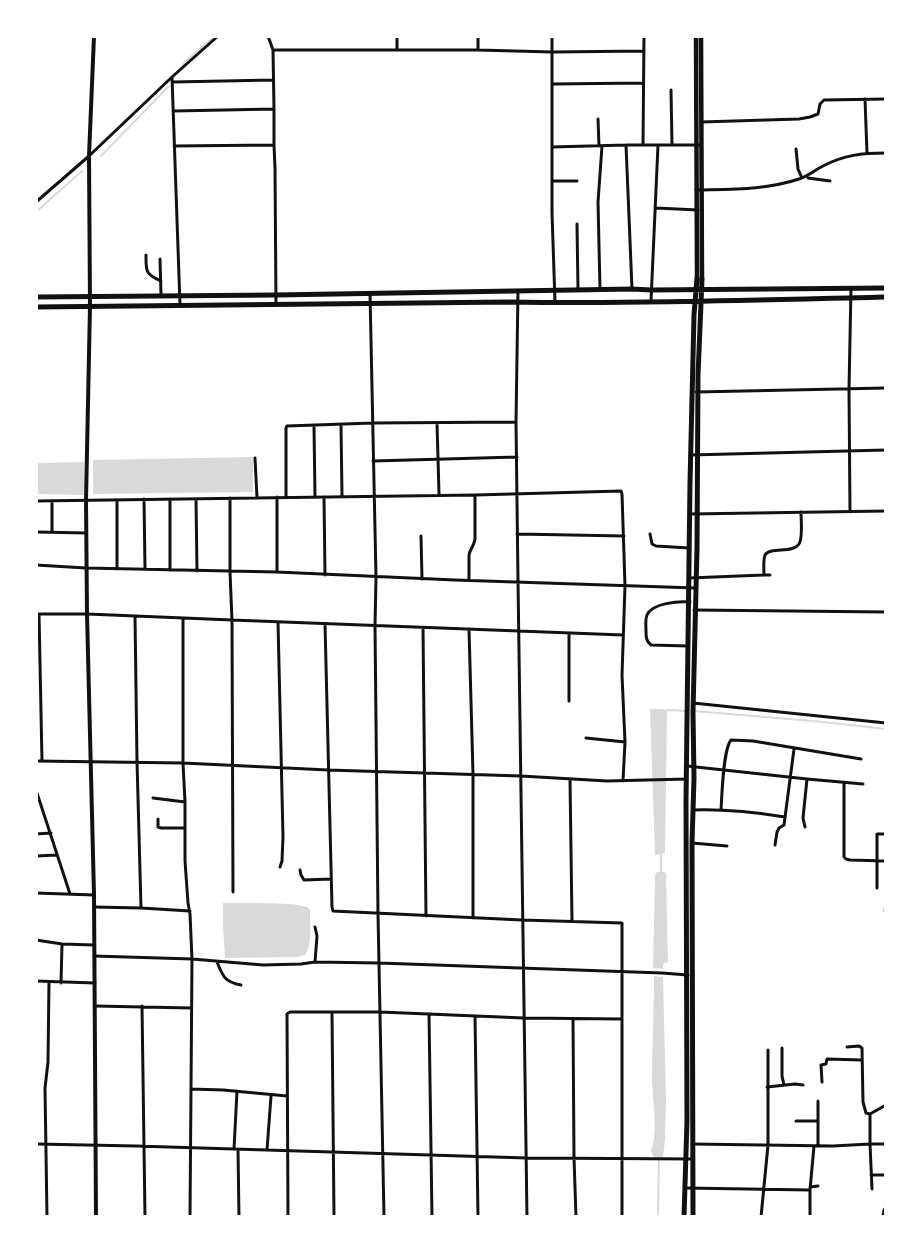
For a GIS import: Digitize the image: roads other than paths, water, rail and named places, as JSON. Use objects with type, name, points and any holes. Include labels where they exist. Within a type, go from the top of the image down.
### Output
[{"type":"main road","points":[[691,708],[688,646],[690,455],[699,289],[699,145],[696,36]]},
{"type":"main road","points":[[699,145],[702,122],[701,36]]},
{"type":"main road","points":[[36,297],[632,289],[886,288]]},
{"type":"main road","points":[[36,307],[555,303],[886,297]]},
{"type":"main road","points":[[684,1217],[693,810],[690,766],[696,610],[699,392],[698,301]]},
{"type":"main road","points":[[690,766],[687,778],[693,1217]]},
{"type":"street","points":[[94,36],[89,156],[90,306],[86,568],[94,895],[96,1217]]},
{"type":"street","points":[[36,202],[89,156],[218,36]]},
{"type":"street","points":[[268,36],[273,50],[274,80],[276,304]]},
{"type":"street","points":[[397,36],[397,50]]},
{"type":"street","points":[[478,36],[478,50]]},
{"type":"street","points":[[552,36],[552,181],[555,303]]},
{"type":"street","points":[[643,145],[644,36]]},
{"type":"street","points":[[273,50],[644,51]]},
{"type":"street","points":[[173,79],[274,80]]},
{"type":"street","points":[[173,79],[180,305]]},
{"type":"street","points":[[552,84],[643,83]]},
{"type":"street","points":[[671,90],[672,145]]},
{"type":"street","points":[[865,99],[868,153]]},
{"type":"street","points":[[702,122],[799,119],[818,114],[820,104],[824,100],[886,99]]},
{"type":"street","points":[[174,111],[274,110]]},
{"type":"street","points":[[598,119],[601,146],[598,202],[600,290]]},
{"type":"street","points":[[174,146],[274,145]]},
{"type":"street","points":[[626,145],[632,289]]},
{"type":"street","points":[[651,301],[658,145]]},
{"type":"street","points":[[552,147],[699,145]]},
{"type":"street","points":[[796,149],[798,169],[802,178]]},
{"type":"street","points":[[699,190],[776,186],[802,178],[849,155],[886,153]]},
{"type":"street","points":[[808,178],[830,181]]},
{"type":"street","points":[[552,181],[577,181]]},
{"type":"street","points":[[656,208],[699,210]]},
{"type":"street","points":[[577,224],[578,290]]},
{"type":"street","points":[[146,255],[147,273],[161,282]]},
{"type":"street","points":[[160,260],[161,296]]},
{"type":"street","points":[[850,512],[848,389],[851,288]]},
{"type":"street","points":[[518,291],[517,534],[527,1217]]},
{"type":"street","points":[[370,294],[376,576],[378,914],[384,1217]]},
{"type":"street","points":[[692,392],[886,388]]},
{"type":"street","points":[[286,497],[286,427],[373,423],[516,422]]},
{"type":"street","points":[[437,423],[439,495]]},
{"type":"street","points":[[341,425],[342,496]]},
{"type":"street","points":[[314,426],[315,497]]},
{"type":"street","points":[[690,455],[886,450]]},
{"type":"street","points":[[373,461],[517,457]]},
{"type":"street","points":[[255,458],[257,498]]},
{"type":"street","points":[[36,501],[475,495],[620,491],[622,492],[625,586],[622,675],[625,742],[623,781]]},
{"type":"street","points":[[469,580],[469,555],[475,539],[475,495]]},
{"type":"street","points":[[276,572],[277,497]]},
{"type":"street","points":[[324,497],[325,575]]},
{"type":"street","points":[[230,498],[233,892]]},
{"type":"street","points":[[170,499],[170,570]]},
{"type":"street","points":[[196,499],[197,571]]},
{"type":"street","points":[[116,500],[117,569]]},
{"type":"street","points":[[144,500],[145,569]]},
{"type":"street","points":[[52,501],[52,532]]},
{"type":"street","points":[[690,514],[886,511]]},
{"type":"street","points":[[764,575],[766,554],[790,549],[799,544],[801,539],[801,512]]},
{"type":"street","points":[[36,532],[86,533]]},
{"type":"street","points":[[517,534],[624,536]]},
{"type":"street","points":[[650,534],[652,544],[656,546],[689,548]]},
{"type":"street","points":[[421,536],[422,578]]},
{"type":"street","points":[[36,565],[696,588]]},
{"type":"street","points":[[689,578],[770,574]]},
{"type":"street","points":[[688,646],[660,646],[648,643],[646,639],[647,615],[655,608],[670,602],[696,602]]},
{"type":"street","points":[[689,610],[886,612]]},
{"type":"street","points":[[42,761],[38,614],[87,614],[623,635]]},
{"type":"street","points":[[135,616],[140,908]]},
{"type":"street","points":[[183,618],[183,763],[186,885],[190,911],[192,959],[190,1217]]},
{"type":"street","points":[[278,622],[283,837],[280,867]]},
{"type":"street","points":[[325,624],[333,912],[622,923],[622,1217]]},
{"type":"street","points":[[424,628],[426,916]]},
{"type":"street","points":[[469,629],[473,774],[473,918]]},
{"type":"street","points":[[569,633],[569,702]]},
{"type":"street","points":[[691,708],[886,723]]},
{"type":"street","points":[[586,738],[625,742]]},
{"type":"street","points":[[721,810],[724,769],[728,744],[731,740],[753,741],[861,759]]},
{"type":"street","points":[[775,845],[777,832],[779,828],[784,826],[794,749]]},
{"type":"street","points":[[36,761],[183,763],[623,781],[687,778]]},
{"type":"street","points":[[690,766],[863,784]]},
{"type":"street","points":[[570,779],[572,921]]},
{"type":"street","points":[[805,827],[803,818],[807,779]]},
{"type":"street","points":[[844,782],[844,857],[850,860],[886,861]]},
{"type":"street","points":[[37,793],[70,894]]},
{"type":"street","points":[[153,798],[185,802]]},
{"type":"street","points":[[693,810],[751,812],[785,818]]},
{"type":"street","points":[[158,819],[158,827],[161,828],[185,828]]},
{"type":"street","points":[[36,834],[51,833]]},
{"type":"street","points":[[877,888],[877,834],[886,834]]},
{"type":"street","points":[[692,843],[727,846]]},
{"type":"street","points":[[36,856],[57,855]]},
{"type":"street","points":[[300,870],[304,880],[331,879]]},
{"type":"street","points":[[36,893],[94,895]]},
{"type":"street","points":[[94,907],[190,911]]},
{"type":"street","points":[[315,926],[315,962]]},
{"type":"street","points":[[36,940],[62,944],[94,945]]},
{"type":"street","points":[[61,982],[62,944]]},
{"type":"street","points":[[94,956],[192,959],[263,964],[315,962],[379,963],[652,972],[689,975]]},
{"type":"street","points":[[217,962],[227,980],[241,985]]},
{"type":"street","points":[[36,981],[95,983]]},
{"type":"street","points":[[47,1217],[45,1088],[48,1062],[49,982]]},
{"type":"street","points":[[95,1006],[191,1008]]},
{"type":"street","points":[[142,1006],[145,1217]]},
{"type":"street","points":[[288,1217],[287,1014],[290,1012],[380,1012],[524,1018],[622,1019]]},
{"type":"street","points":[[332,1012],[334,1217]]},
{"type":"street","points":[[429,1014],[432,1217]]},
{"type":"street","points":[[475,1016],[478,1217]]},
{"type":"street","points":[[573,1019],[576,1217]]},
{"type":"street","points":[[847,1047],[862,1047],[863,1106],[866,1112],[870,1114]]},
{"type":"street","points":[[782,1048],[781,1069],[784,1085]]},
{"type":"street","points":[[761,1217],[768,1145],[768,1050]]},
{"type":"street","points":[[822,1082],[821,1066],[826,1064],[827,1059],[862,1060]]},
{"type":"street","points":[[767,1087],[803,1085]]},
{"type":"street","points":[[191,1089],[287,1096]]},
{"type":"street","points":[[237,1091],[236,1149],[239,1217]]},
{"type":"street","points":[[267,1150],[271,1096]]},
{"type":"street","points":[[810,1217],[810,1188],[816,1146],[818,1101]]},
{"type":"street","points":[[870,1114],[886,1104]]},
{"type":"street","points":[[870,1114],[872,1189]]},
{"type":"street","points":[[796,1121],[818,1121]]},
{"type":"street","points":[[36,1144],[478,1157],[693,1159]]},
{"type":"street","points":[[686,1144],[816,1146],[886,1144]]},
{"type":"street","points":[[871,1175],[886,1175]]},
{"type":"street","points":[[685,1188],[810,1188],[818,1186]]},
{"type":"street","points":[[883,1217],[886,1207]]},
{"type":"waterway","points":[[181,67],[215,36]]},
{"type":"waterway","points":[[101,156],[169,86]]},
{"type":"waterway","points":[[36,212],[82,171]]},
{"type":"waterway","points":[[664,712],[668,710],[687,711]]},
{"type":"waterway","points":[[694,711],[886,729]]},
{"type":"waterway","points":[[661,852],[661,872]]},
{"type":"waterway","points":[[658,1217],[659,1154]]}]
